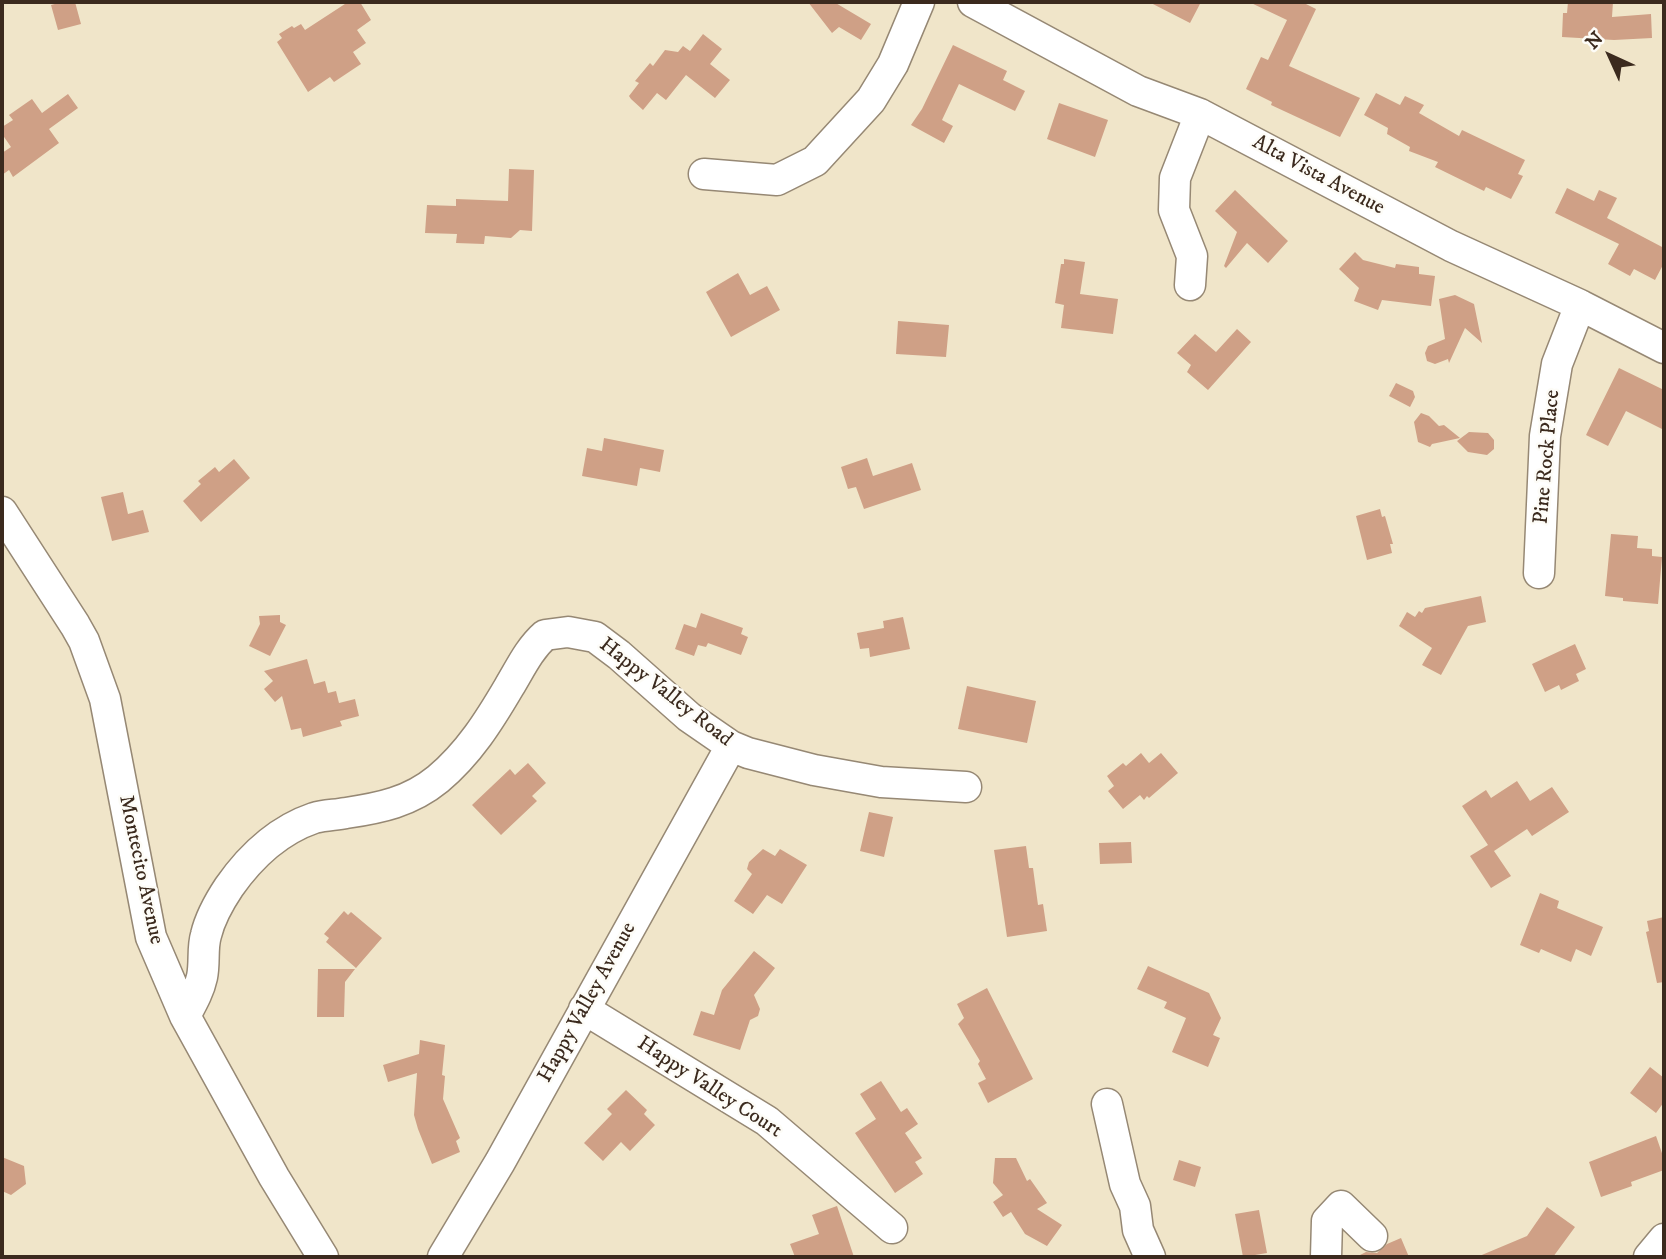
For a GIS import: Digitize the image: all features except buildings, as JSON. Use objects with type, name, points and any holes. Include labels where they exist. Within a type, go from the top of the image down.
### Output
[{"type":"street","points":[[704,174],[777,180],[815,161],[871,100],[892,64],[919,2]]},
{"type":"street","name":"Alta Vista Avenue","points":[[973,2],[1138,91],[1200,114],[1451,246],[1580,305],[1664,348]]},
{"type":"street","points":[[1189,285],[1192,256],[1174,210],[1175,178],[1200,114]]},
{"type":"street","name":"Pine Rock Place","points":[[1539,573],[1545,436],[1557,364],[1580,305]]},
{"type":"street","name":"Montecito Avenue","points":[[2,512],[75,625],[93,664],[112,730],[146,919],[159,956],[185,1016],[274,1177],[323,1257]]},
{"type":"street","name":"Happy Valley Road","points":[[185,1016],[202,976],[205,938],[210,922],[229,888],[253,857],[268,844],[316,817],[385,807],[421,792],[472,745],[532,648],[545,635],[568,632],[595,638],[689,717],[731,746],[768,759],[881,782],[966,786]]},
{"type":"street","name":"Happy Valley Avenue","points":[[443,1257],[500,1162],[731,746]]},
{"type":"street","name":"Happy Valley Court","points":[[584,1009],[767,1121],[892,1228]]},
{"type":"street","points":[[1107,1104],[1125,1184],[1135,1206],[1138,1230],[1150,1257]]},
{"type":"street","points":[[1326,1257],[1326,1221],[1341,1206],[1372,1236]]},
{"type":"street","points":[[1649,1257],[1664,1239]]}]
